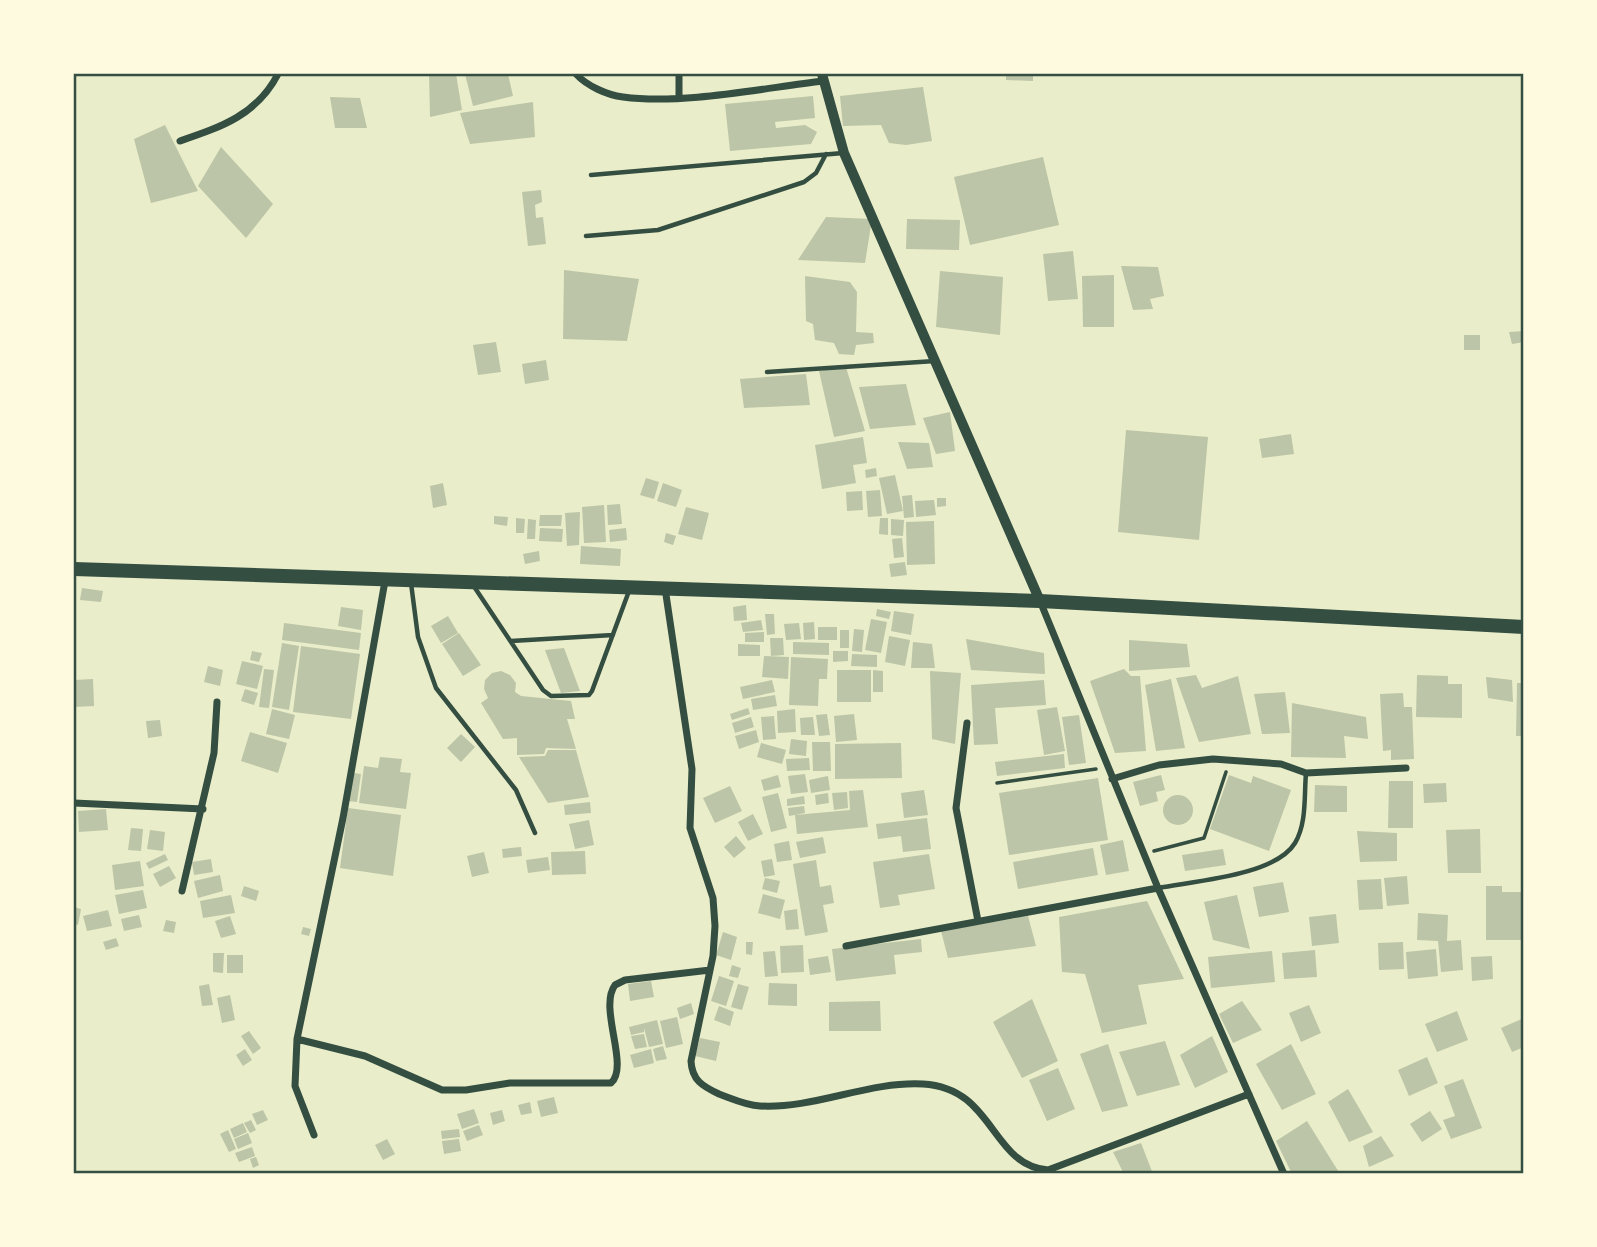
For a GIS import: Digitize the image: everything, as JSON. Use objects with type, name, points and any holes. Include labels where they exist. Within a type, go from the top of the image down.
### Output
[{"type":"highway","points":[[74,569],[1040,601],[1524,627]]},
{"type":"street","points":[[180,141],[243,115],[268,93],[278,74]]},
{"type":"street","points":[[576,74],[593,87],[624,97],[679,97],[822,77],[844,153],[1040,601],[1157,888],[1284,1174]]},
{"type":"street","points":[[679,74],[679,97]]},
{"type":"street","points":[[314,1135],[295,1086],[297,1040],[343,818],[385,580]]},
{"type":"street","points":[[665,588],[692,769],[690,828],[713,898],[715,926],[710,970],[691,1072],[706,1088],[743,1103],[789,1104],[887,1085],[938,1086],[959,1094],[980,1110],[1014,1157],[1025,1166],[1048,1170],[1248,1094]]},
{"type":"street","points":[[182,891],[215,753],[217,702]]},
{"type":"street","points":[[967,723],[956,808],[978,921]]},
{"type":"street","points":[[1112,779],[1159,765],[1230,760],[1281,764],[1306,773],[1406,768]]},
{"type":"street","points":[[74,803],[203,809]]},
{"type":"street","points":[[846,946],[1157,888]]},
{"type":"street","points":[[297,1040],[365,1056],[442,1090],[466,1090],[510,1083],[611,1083],[617,1076],[610,1003],[615,985],[625,980],[710,970]]},
{"type":"lane","points":[[591,175],[844,153]]},
{"type":"lane","points":[[586,236],[658,230],[804,182],[816,173],[826,155]]},
{"type":"lane","points":[[767,372],[935,361]]},
{"type":"lane","points":[[411,582],[418,637],[436,688],[516,790],[535,833]]},
{"type":"lane","points":[[472,583],[547,694],[589,695],[630,587]]},
{"type":"lane","points":[[511,641],[613,635]]},
{"type":"lane","points":[[1157,888],[1261,868],[1287,853],[1299,832],[1306,773]]},
{"type":"path","points":[[1143,854],[1204,838],[1230,760]]},
{"type":"path","points":[[997,783],[1108,768]]},
{"type":"building","points":[[429,74],[456,74],[462,110],[430,117]]},
{"type":"building","points":[[465,74],[508,74],[513,96],[473,106]]},
{"type":"building","points":[[1006,74],[1033,74],[1033,81],[1006,80]]},
{"type":"building","points":[[923,87],[932,141],[906,145],[889,143],[881,125],[843,126],[840,96]]},
{"type":"building","points":[[813,96],[815,118],[775,122],[776,128],[805,125],[817,132],[811,144],[730,151],[725,104]]},
{"type":"building","points":[[330,97],[360,98],[367,128],[335,128]]},
{"type":"building","points":[[533,102],[535,137],[470,144],[460,113]]},
{"type":"building","points":[[165,125],[198,191],[151,203],[134,139]]},
{"type":"building","points":[[221,147],[273,204],[246,238],[198,186]]},
{"type":"building","points":[[1043,157],[1059,225],[970,245],[954,177]]},
{"type":"building","points":[[541,190],[542,202],[535,205],[536,218],[543,217],[546,244],[528,246],[522,192]]},
{"type":"building","points":[[826,217],[872,219],[865,263],[798,260]]},
{"type":"building","points":[[907,219],[960,220],[959,250],[906,249]]},
{"type":"building","points":[[1073,251],[1078,299],[1048,301],[1043,254]]},
{"type":"building","points":[[1121,266],[1158,267],[1164,296],[1150,299],[1153,309],[1133,310]]},
{"type":"building","points":[[564,270],[639,279],[627,341],[563,339]]},
{"type":"building","points":[[940,271],[1003,277],[1000,335],[936,327]]},
{"type":"building","points":[[1114,275],[1114,327],[1083,327],[1082,276]]},
{"type":"building","points":[[805,276],[850,282],[857,292],[856,332],[873,333],[874,343],[856,345],[854,355],[839,354],[834,343],[815,340],[813,324],[806,321]]},
{"type":"building","points":[[1524,331],[1524,342],[1512,344],[1509,332]]},
{"type":"building","points":[[1464,335],[1480,335],[1480,350],[1464,350]]},
{"type":"building","points":[[496,342],[501,372],[478,375],[473,345]]},
{"type":"building","points":[[546,360],[549,380],[525,384],[522,364]]},
{"type":"building","points":[[846,367],[865,431],[834,437],[819,371]]},
{"type":"building","points":[[806,374],[810,405],[744,408],[740,379]]},
{"type":"building","points":[[906,384],[916,425],[870,429],[859,387]]},
{"type":"building","points":[[950,412],[955,451],[936,454],[923,418]]},
{"type":"building","points":[[1126,430],[1208,437],[1199,540],[1118,532]]},
{"type":"building","points":[[1291,434],[1294,454],[1262,458],[1259,439]]},
{"type":"building","points":[[863,437],[867,463],[853,465],[856,483],[822,489],[815,445]]},
{"type":"building","points":[[898,442],[929,443],[933,467],[907,469]]},
{"type":"building","points":[[876,468],[877,476],[866,478],[865,470]]},
{"type":"building","points":[[895,475],[903,511],[887,514],[879,478]]},
{"type":"building","points":[[646,478],[659,482],[654,499],[640,495]]},
{"type":"building","points":[[443,483],[447,505],[433,508],[430,486]]},
{"type":"building","points":[[663,483],[682,490],[676,507],[657,501]]},
{"type":"building","points":[[880,490],[882,516],[868,517],[866,491]]},
{"type":"building","points":[[862,491],[863,510],[847,511],[846,492]]},
{"type":"building","points":[[912,495],[914,517],[904,518],[902,496]]},
{"type":"building","points":[[937,498],[946,498],[946,506],[937,507]]},
{"type":"building","points":[[934,500],[936,515],[916,517],[915,501]]},
{"type":"building","points":[[620,504],[622,524],[608,525],[607,505]]},
{"type":"building","points":[[604,505],[606,542],[584,543],[582,507]]},
{"type":"building","points":[[686,507],[709,513],[702,540],[678,534]]},
{"type":"building","points":[[580,512],[579,545],[567,546],[565,513]]},
{"type":"building","points":[[540,515],[562,515],[561,526],[539,526]]},
{"type":"building","points":[[494,516],[508,517],[507,526],[494,524]]},
{"type":"building","points":[[516,518],[525,519],[524,533],[516,533]]},
{"type":"building","points":[[880,518],[888,518],[888,535],[879,534]]},
{"type":"building","points":[[528,519],[536,520],[535,539],[527,539]]},
{"type":"building","points":[[891,519],[904,520],[903,536],[891,535]]},
{"type":"building","points":[[934,521],[935,564],[907,565],[906,522]]},
{"type":"building","points":[[540,528],[563,529],[562,542],[539,541]]},
{"type":"building","points":[[626,528],[627,540],[610,542],[609,530]]},
{"type":"building","points":[[666,533],[676,536],[673,545],[664,542]]},
{"type":"building","points":[[902,538],[904,557],[894,558],[892,539]]},
{"type":"building","points":[[581,546],[621,549],[620,566],[580,564]]},
{"type":"building","points":[[539,551],[540,561],[525,564],[523,554]]},
{"type":"building","points":[[905,562],[907,575],[891,577],[889,564]]},
{"type":"building","points":[[82,588],[103,591],[101,602],[80,600]]},
{"type":"building","points":[[746,605],[747,620],[734,621],[733,607]]},
{"type":"building","points":[[341,607],[363,610],[361,630],[338,626]]},
{"type":"building","points":[[877,609],[891,612],[889,619],[876,616]]},
{"type":"building","points":[[894,611],[914,614],[911,635],[891,631]]},
{"type":"building","points":[[765,614],[774,614],[775,634],[767,635]]},
{"type":"building","points":[[448,616],[458,633],[441,643],[431,626]]},
{"type":"building","points":[[871,619],[887,622],[881,653],[865,650]]},
{"type":"building","points":[[761,620],[763,630],[743,632],[741,623]]},
{"type":"building","points":[[814,622],[815,639],[804,640],[803,623]]},
{"type":"building","points":[[284,623],[361,633],[359,650],[282,640]]},
{"type":"building","points":[[799,623],[801,639],[786,640],[784,624]]},
{"type":"building","points":[[818,627],[837,627],[837,640],[818,640]]},
{"type":"building","points":[[854,629],[864,630],[862,652],[852,651]]},
{"type":"building","points":[[840,630],[849,630],[849,648],[840,648]]},
{"type":"building","points":[[764,632],[764,642],[745,642],[745,633]]},
{"type":"building","points":[[459,633],[481,665],[463,676],[442,644]]},
{"type":"building","points":[[889,636],[910,640],[905,666],[885,662]]},
{"type":"building","points":[[770,638],[783,638],[784,655],[771,656]]},
{"type":"building","points":[[966,639],[1044,653],[1045,674],[971,670]]},
{"type":"building","points":[[1129,640],[1187,644],[1190,667],[1129,671]]},
{"type":"building","points":[[793,642],[829,643],[829,655],[793,654]]},
{"type":"building","points":[[913,642],[932,644],[935,668],[911,668]]},
{"type":"building","points":[[282,643],[299,646],[289,710],[272,707]]},
{"type":"building","points":[[738,644],[760,645],[760,656],[738,656]]},
{"type":"building","points":[[301,646],[360,654],[351,719],[293,712]]},
{"type":"building","points":[[564,648],[580,691],[561,693],[545,650]]},
{"type":"building","points":[[252,651],[262,653],[259,662],[250,660]]},
{"type":"building","points":[[833,651],[848,651],[848,661],[833,662]]},
{"type":"building","points":[[852,654],[877,655],[877,667],[851,666]]},
{"type":"building","points":[[764,656],[789,657],[788,679],[762,677]]},
{"type":"building","points":[[791,657],[828,659],[827,679],[819,679],[818,706],[789,705]]},
{"type":"building","points":[[242,661],[263,666],[257,689],[236,684]]},
{"type":"building","points":[[208,666],[223,670],[220,686],[204,682]]},
{"type":"building","points":[[264,669],[274,670],[269,708],[259,707]]},
{"type":"building","points":[[1124,669],[1131,676],[1140,676],[1146,751],[1115,753],[1090,681]]},
{"type":"building","points":[[837,670],[871,670],[871,702],[837,702]]},
{"type":"building","points":[[873,670],[883,671],[883,692],[873,692]]},
{"type":"building","points":[[501,671],[510,675],[516,683],[515,692],[521,696],[571,701],[575,719],[567,719],[576,749],[546,748],[544,754],[517,755],[517,738],[503,739],[481,703],[488,698],[484,689],[485,680],[492,673]]},
{"type":"building","points":[[930,671],[961,673],[955,744],[932,739]]},
{"type":"building","points":[[1196,675],[1202,688],[1238,676],[1251,734],[1199,742],[1176,678]]},
{"type":"building","points":[[1417,675],[1448,676],[1448,684],[1462,684],[1462,718],[1416,717]]},
{"type":"building","points":[[1486,677],[1512,680],[1513,702],[1488,698]]},
{"type":"building","points":[[93,679],[94,706],[74,707],[74,680]]},
{"type":"building","points":[[1171,679],[1185,748],[1156,751],[1145,685]]},
{"type":"building","points":[[772,680],[775,692],[743,699],[740,687]]},
{"type":"building","points":[[1044,680],[1046,705],[995,708],[998,744],[974,745],[971,685]]},
{"type":"building","points":[[1517,683],[1524,683],[1524,736],[1516,736]]},
{"type":"building","points":[[245,689],[258,693],[254,705],[241,701]]},
{"type":"building","points":[[1285,692],[1290,733],[1262,734],[1254,694]]},
{"type":"building","points":[[1403,693],[1404,707],[1412,707],[1414,759],[1391,760],[1391,750],[1383,751],[1380,694]]},
{"type":"building","points":[[775,695],[777,706],[753,710],[751,699]]},
{"type":"building","points":[[1292,703],[1366,717],[1368,739],[1344,736],[1346,758],[1291,757]]},
{"type":"building","points":[[1057,707],[1065,751],[1044,755],[1037,710]]},
{"type":"building","points":[[748,708],[750,714],[732,720],[730,714]]},
{"type":"building","points":[[272,709],[295,715],[289,739],[266,734]]},
{"type":"building","points":[[795,709],[796,732],[778,733],[777,711]]},
{"type":"building","points":[[827,714],[830,735],[819,736],[816,715]]},
{"type":"building","points":[[854,714],[857,740],[836,742],[834,716]]},
{"type":"building","points":[[1079,715],[1086,763],[1069,765],[1062,717]]},
{"type":"building","points":[[774,716],[776,739],[763,740],[761,717]]},
{"type":"building","points":[[751,717],[754,727],[735,733],[732,723]]},
{"type":"building","points":[[813,717],[815,735],[801,735],[800,718]]},
{"type":"building","points":[[160,720],[162,736],[148,738],[146,721]]},
{"type":"building","points":[[756,730],[759,742],[739,749],[735,736]]},
{"type":"building","points":[[250,732],[287,743],[278,773],[241,761]]},
{"type":"building","points":[[461,734],[475,747],[461,762],[447,748]]},
{"type":"building","points":[[791,739],[807,741],[806,756],[789,754]]},
{"type":"building","points":[[812,742],[830,742],[831,771],[813,771]]},
{"type":"building","points":[[761,743],[786,750],[782,764],[757,757]]},
{"type":"building","points":[[901,743],[902,778],[835,779],[835,744]]},
{"type":"building","points":[[548,750],[576,750],[589,797],[548,803],[519,757],[545,756]]},
{"type":"building","points":[[1064,754],[1065,768],[997,776],[995,762]]},
{"type":"building","points":[[380,757],[402,759],[400,772],[411,773],[406,809],[359,803],[364,766],[378,768]]},
{"type":"building","points":[[809,758],[810,770],[787,771],[786,759]]},
{"type":"building","points":[[353,773],[361,774],[357,802],[348,801]]},
{"type":"building","points":[[805,774],[808,792],[791,794],[788,776]]},
{"type":"building","points":[[778,775],[781,787],[764,791],[761,780]]},
{"type":"building","points":[[1161,775],[1165,790],[1156,792],[1158,801],[1140,806],[1133,782]]},
{"type":"building","points":[[1229,775],[1251,783],[1253,776],[1291,790],[1269,851],[1210,829]]},
{"type":"building","points":[[828,776],[830,790],[811,793],[809,780]]},
{"type":"building","points":[[1098,778],[1108,840],[1009,855],[999,793]]},
{"type":"building","points":[[1389,781],[1413,781],[1413,828],[1388,828]]},
{"type":"building","points":[[1446,783],[1447,802],[1424,803],[1423,784]]},
{"type":"building","points":[[1315,785],[1347,786],[1347,812],[1314,812]]},
{"type":"building","points":[[730,786],[742,811],[715,823],[703,798]]},
{"type":"building","points":[[863,790],[868,827],[797,834],[795,815],[850,810],[849,791]]},
{"type":"building","points":[[924,790],[928,815],[904,818],[901,793]]},
{"type":"building","points":[[847,792],[848,808],[834,810],[832,793]]},
{"type":"building","points":[[778,793],[787,828],[771,832],[762,797]]},
{"type":"building","points":[[828,793],[829,803],[816,805],[815,795]]},
{"type":"building","points":[[1178,795],[1184,796],[1192,804],[1192,816],[1184,824],[1178,825],[1172,824],[1164,816],[1163,810],[1164,804],[1172,796]]},
{"type":"building","points":[[804,796],[805,804],[787,806],[787,799]]},
{"type":"building","points":[[590,802],[591,813],[565,815],[564,805]]},
{"type":"building","points":[[804,806],[805,813],[789,816],[788,808]]},
{"type":"building","points":[[348,808],[401,815],[393,876],[340,868]]},
{"type":"building","points":[[106,809],[108,830],[79,832],[78,811]]},
{"type":"building","points":[[753,814],[763,834],[748,841],[738,822]]},
{"type":"building","points":[[927,818],[931,849],[903,852],[901,836],[878,839],[876,824]]},
{"type":"building","points":[[589,820],[594,845],[575,849],[569,824]]},
{"type":"building","points":[[131,828],[143,829],[141,851],[128,850]]},
{"type":"building","points":[[1480,829],[1481,873],[1448,873],[1446,830]]},
{"type":"building","points":[[150,830],[165,832],[163,851],[147,849]]},
{"type":"building","points":[[1357,831],[1397,833],[1397,861],[1360,862]]},
{"type":"building","points":[[736,836],[746,848],[734,858],[724,847]]},
{"type":"building","points":[[823,837],[826,853],[800,858],[796,842]]},
{"type":"building","points":[[1123,840],[1129,871],[1106,875],[1100,845]]},
{"type":"building","points":[[789,841],[792,860],[777,862],[774,844]]},
{"type":"building","points":[[521,847],[522,856],[503,858],[502,849]]},
{"type":"building","points":[[1093,848],[1098,875],[1018,889],[1013,862]]},
{"type":"building","points":[[1223,849],[1226,865],[1185,871],[1182,855]]},
{"type":"building","points":[[585,851],[586,874],[552,875],[551,852]]},
{"type":"building","points":[[484,852],[489,873],[472,877],[467,856]]},
{"type":"building","points":[[165,854],[168,860],[149,869],[146,863]]},
{"type":"building","points":[[929,854],[935,889],[898,895],[900,905],[880,908],[873,862]]},
{"type":"building","points":[[548,857],[550,870],[528,873],[526,860]]},
{"type":"building","points":[[211,859],[213,872],[194,875],[192,862]]},
{"type":"building","points":[[772,859],[775,875],[764,877],[761,861]]},
{"type":"building","points":[[816,860],[820,887],[831,885],[834,903],[823,905],[828,932],[805,936],[793,864]]},
{"type":"building","points":[[140,861],[144,886],[115,890],[112,865]]},
{"type":"building","points":[[169,866],[176,878],[160,887],[153,874]]},
{"type":"building","points":[[220,875],[223,891],[198,898],[194,881]]},
{"type":"building","points":[[1407,876],[1409,904],[1387,906],[1384,878]]},
{"type":"building","points":[[765,878],[780,881],[777,893],[762,889]]},
{"type":"building","points":[[1381,879],[1383,909],[1359,910],[1357,880]]},
{"type":"building","points":[[1283,882],[1289,912],[1259,917],[1253,887]]},
{"type":"building","points":[[244,886],[259,891],[256,901],[241,896]]},
{"type":"building","points":[[1486,886],[1502,886],[1502,892],[1524,892],[1524,940],[1486,940]]},
{"type":"building","points":[[143,890],[147,908],[119,914],[115,895]]},
{"type":"building","points":[[763,894],[785,900],[780,919],[758,913]]},
{"type":"building","points":[[231,895],[235,913],[203,918],[200,901]]},
{"type":"building","points":[[1237,895],[1250,949],[1213,940],[1204,902]]},
{"type":"building","points":[[1147,901],[1184,979],[1138,985],[1147,1024],[1102,1033],[1085,974],[1062,972],[1059,917]]},
{"type":"building","points":[[74,907],[81,909],[78,925],[74,924]]},
{"type":"building","points":[[797,909],[799,929],[786,930],[784,911]]},
{"type":"building","points":[[108,910],[112,926],[87,931],[83,916]]},
{"type":"building","points":[[1418,913],[1448,915],[1447,941],[1461,940],[1463,970],[1441,972],[1438,941],[1417,940]]},
{"type":"building","points":[[1336,914],[1339,943],[1312,946],[1309,917]]},
{"type":"building","points":[[139,915],[142,927],[124,931],[121,919]]},
{"type":"building","points":[[230,916],[236,934],[221,938],[215,921]]},
{"type":"building","points":[[1028,916],[1036,946],[948,958],[941,931]]},
{"type":"building","points":[[166,920],[176,922],[174,933],[163,931]]},
{"type":"building","points":[[303,927],[311,929],[309,936],[301,934]]},
{"type":"building","points":[[723,932],[737,937],[731,960],[716,955]]},
{"type":"building","points":[[116,938],[119,946],[106,950],[103,942]]},
{"type":"building","points":[[921,939],[922,952],[894,955],[896,974],[836,981],[832,949]]},
{"type":"building","points":[[746,942],[753,942],[752,955],[746,954]]},
{"type":"building","points":[[1403,942],[1404,969],[1379,970],[1378,943]]},
{"type":"building","points":[[803,945],[804,972],[781,973],[780,946]]},
{"type":"building","points":[[1436,949],[1438,976],[1408,979],[1406,952]]},
{"type":"building","points":[[1315,950],[1317,977],[1284,979],[1282,953]]},
{"type":"building","points":[[775,951],[778,976],[765,977],[763,952]]},
{"type":"building","points":[[1272,951],[1275,982],[1211,988],[1208,957]]},
{"type":"building","points":[[213,953],[224,953],[223,973],[213,972]]},
{"type":"building","points":[[227,955],[243,955],[243,973],[227,973]]},
{"type":"building","points":[[828,956],[831,972],[810,975],[808,959]]},
{"type":"building","points":[[1492,956],[1493,979],[1472,981],[1471,957]]},
{"type":"building","points":[[732,965],[741,968],[738,978],[729,976]]},
{"type":"building","points":[[719,976],[734,981],[726,1006],[711,1001]]},
{"type":"building","points":[[651,981],[654,997],[630,1001],[628,984]]},
{"type":"building","points":[[769,983],[797,984],[797,1006],[768,1005]]},
{"type":"building","points":[[209,984],[213,1005],[202,1006],[199,986]]},
{"type":"building","points":[[738,984],[749,987],[742,1010],[731,1007]]},
{"type":"building","points":[[230,995],[235,1020],[222,1023],[217,998]]},
{"type":"building","points":[[1032,999],[1058,1061],[1022,1078],[993,1022]]},
{"type":"building","points":[[880,1001],[881,1031],[829,1031],[829,1002]]},
{"type":"building","points":[[1242,1001],[1262,1030],[1233,1043],[1219,1014]]},
{"type":"building","points":[[691,1003],[694,1014],[680,1019],[677,1008]]},
{"type":"building","points":[[1309,1005],[1321,1033],[1301,1042],[1289,1013]]},
{"type":"building","points":[[719,1006],[734,1012],[730,1026],[714,1020]]},
{"type":"building","points":[[1457,1011],[1468,1040],[1437,1052],[1425,1024]]},
{"type":"building","points":[[677,1017],[683,1044],[666,1048],[660,1021]]},
{"type":"building","points":[[1524,1018],[1524,1047],[1512,1052],[1501,1028]]},
{"type":"building","points":[[657,1020],[663,1044],[649,1047],[644,1028],[644,1032],[631,1035],[629,1027]]},
{"type":"building","points":[[249,1031],[261,1048],[253,1054],[241,1036]]},
{"type":"building","points":[[644,1034],[647,1047],[635,1049],[631,1036]]},
{"type":"building","points":[[1212,1036],[1228,1072],[1195,1088],[1180,1055]]},
{"type":"building","points":[[700,1038],[720,1042],[716,1061],[695,1056]]},
{"type":"building","points":[[1165,1041],[1180,1085],[1137,1096],[1119,1052]]},
{"type":"building","points":[[1108,1044],[1128,1106],[1102,1112],[1080,1054]]},
{"type":"building","points":[[1291,1044],[1316,1094],[1282,1110],[1256,1064]]},
{"type":"building","points":[[663,1046],[667,1059],[656,1061],[653,1049]]},
{"type":"building","points":[[245,1049],[252,1060],[243,1066],[236,1055]]},
{"type":"building","points":[[651,1049],[654,1063],[634,1068],[630,1055]]},
{"type":"building","points":[[1427,1057],[1438,1083],[1409,1096],[1398,1070]]},
{"type":"building","points":[[1058,1068],[1075,1109],[1047,1121],[1029,1080]]},
{"type":"building","points":[[1463,1079],[1482,1128],[1451,1139],[1443,1120],[1455,1116],[1444,1086]]},
{"type":"building","points":[[1348,1089],[1373,1132],[1349,1142],[1328,1102]]},
{"type":"building","points":[[554,1097],[558,1113],[541,1117],[537,1101]]},
{"type":"building","points":[[530,1102],[532,1113],[521,1115],[518,1105]]},
{"type":"building","points":[[474,1109],[479,1123],[462,1129],[457,1114]]},
{"type":"building","points":[[263,1110],[268,1120],[257,1125],[252,1114]]},
{"type":"building","points":[[502,1110],[505,1121],[493,1125],[490,1113]]},
{"type":"building","points":[[1430,1111],[1442,1129],[1422,1142],[1410,1124]]},
{"type":"building","points":[[251,1120],[256,1130],[250,1133],[244,1123]]},
{"type":"building","points":[[1307,1121],[1340,1174],[1292,1174],[1276,1141]]},
{"type":"building","points":[[243,1123],[247,1132],[234,1138],[230,1129]]},
{"type":"building","points":[[479,1125],[483,1135],[467,1141],[463,1131]]},
{"type":"building","points":[[459,1129],[460,1137],[442,1139],[441,1131]]},
{"type":"building","points":[[228,1130],[236,1149],[229,1152],[220,1134]]},
{"type":"building","points":[[248,1133],[252,1143],[238,1149],[234,1139]]},
{"type":"building","points":[[1381,1136],[1394,1156],[1369,1167],[1363,1146]]},
{"type":"building","points":[[387,1139],[395,1154],[383,1160],[375,1145]]},
{"type":"building","points":[[459,1139],[461,1151],[444,1154],[442,1141]]},
{"type":"building","points":[[1141,1143],[1153,1174],[1124,1174],[1113,1152]]},
{"type":"building","points":[[252,1147],[255,1156],[239,1162],[235,1153]]},
{"type":"building","points":[[256,1157],[259,1165],[253,1168],[250,1159]]}]
